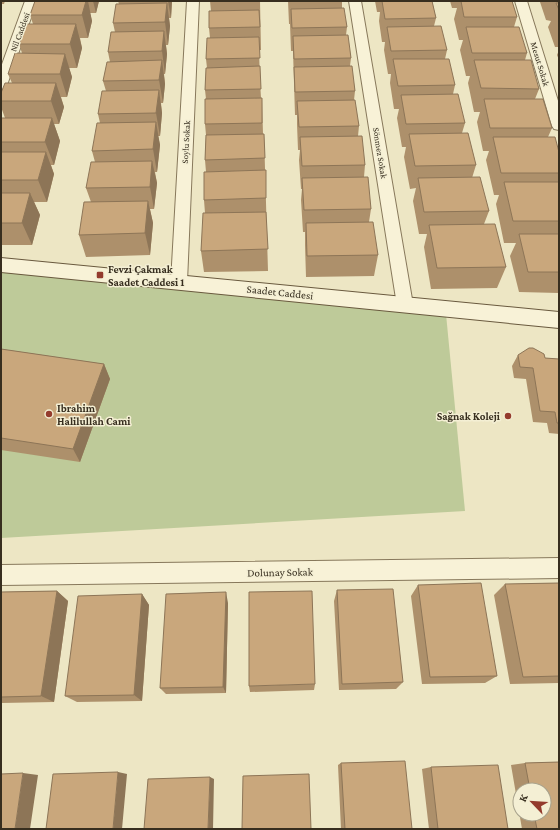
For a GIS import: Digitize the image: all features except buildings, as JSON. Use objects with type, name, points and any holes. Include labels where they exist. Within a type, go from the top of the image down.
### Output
[{"type":"street","name":"Nil Caddesi","points":[[1,85],[31,1]]},
{"type":"street","name":"Soylu Sokak","points":[[179,282],[193,1]]},
{"type":"street","name":"Sönmez Sokak","points":[[355,1],[405,305]]},
{"type":"street","name":"Mesut Sokak","points":[[521,1],[559,126]]},
{"type":"street","name":"Saadet Caddesi","points":[[1,265],[559,320]]},
{"type":"street","name":"Dolunay Sokak","points":[[1,575],[559,568]]},
{"type":"green space","points":[[1,271],[446,314],[465,511],[1,538]]},
{"type":"place","name":"Fevzi Çakmak Saadet Caddesi 1","points":[[100,275]]},
{"type":"place","name":"Ibrahim Halilullah Cami","points":[[49,414]]},
{"type":"place","name":"Sağnak Koleji","points":[[508,416]]}]
